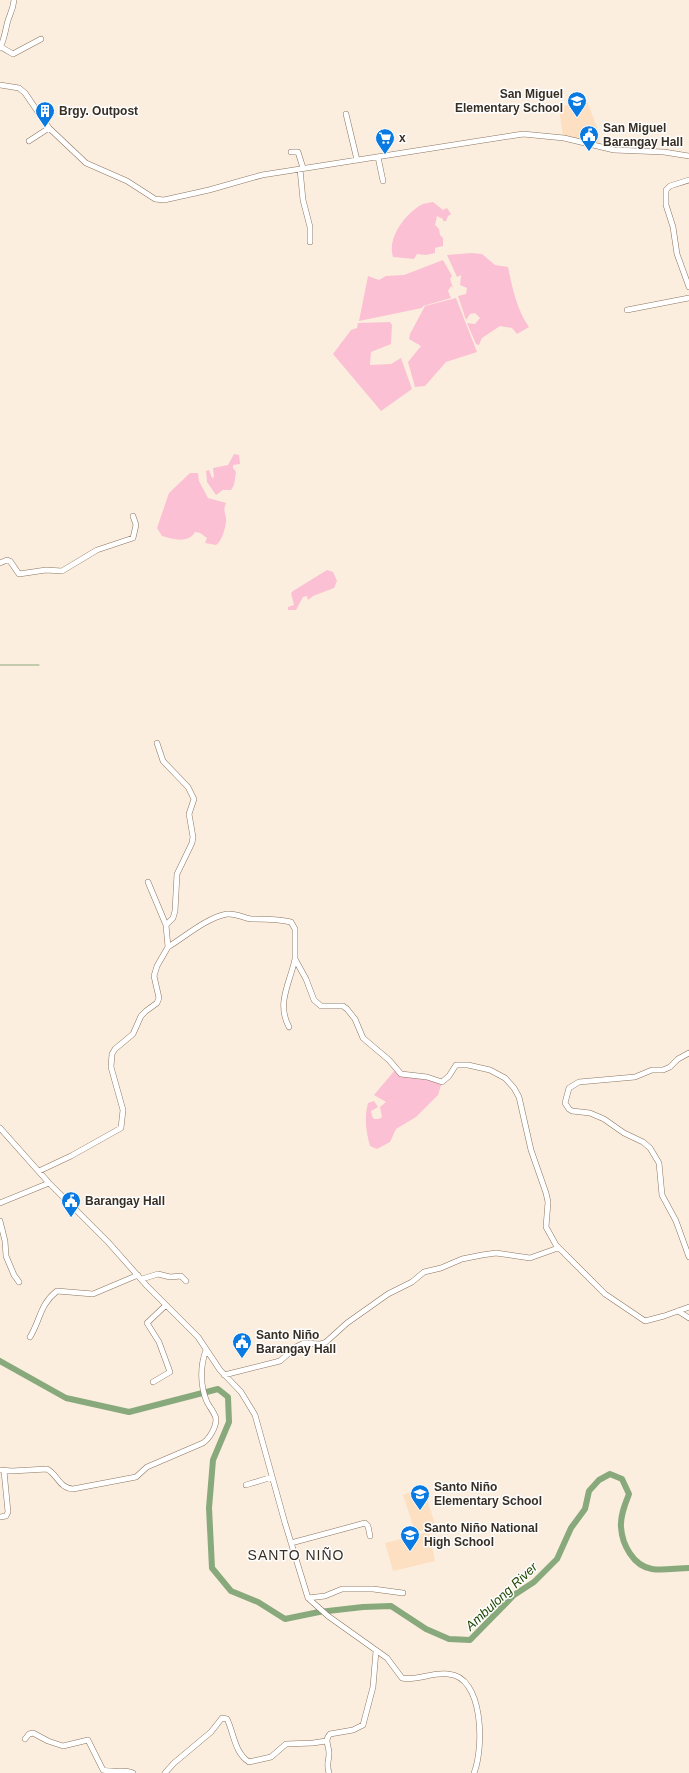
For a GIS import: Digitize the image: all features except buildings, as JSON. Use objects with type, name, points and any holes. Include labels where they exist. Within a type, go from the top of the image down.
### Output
[{"type":"street","points":[[14,0],[13,11],[9,17],[6,35],[0,48],[13,54],[41,39]]},
{"type":"street","points":[[0,85],[19,88],[25,93],[49,128],[86,163],[127,181],[155,199],[164,200],[209,190],[262,175],[523,134],[564,138],[614,150],[631,152],[664,152],[689,156]]},
{"type":"street","points":[[346,114],[357,160]]},
{"type":"street","points":[[29,141],[49,128]]},
{"type":"street","points":[[291,152],[298,152],[302,168],[303,200],[310,227],[310,242]]},
{"type":"street","points":[[378,157],[383,181]]},
{"type":"street","points":[[689,180],[670,186],[666,190],[666,205],[673,227],[676,254],[689,287]]},
{"type":"street","points":[[627,310],[689,298]]},
{"type":"street","points":[[0,563],[7,560],[10,561],[19,574],[46,570],[62,571],[97,550],[133,538],[136,525],[133,516]]},
{"type":"street","points":[[157,743],[163,761],[188,787],[194,799],[190,814],[193,837],[192,843],[178,868],[175,911],[173,918],[166,925]]},
{"type":"street","points":[[148,882],[166,925],[168,947]]},
{"type":"street","points":[[39,1171],[71,1156],[121,1128],[123,1110],[111,1067],[112,1054],[115,1049],[133,1034],[142,1016],[157,1003],[160,998],[154,976],[157,966],[168,947],[196,928],[227,914],[237,914],[249,919],[272,919],[291,922],[295,929],[295,959],[282,1005],[283,1015],[289,1027]]},
{"type":"street","points":[[295,959],[317,1003],[321,1006],[343,1006],[347,1009],[355,1019],[363,1038],[389,1060],[401,1074],[427,1077],[442,1082],[447,1078],[454,1066],[458,1065],[490,1070],[505,1078],[514,1088],[520,1101],[531,1150],[548,1202],[546,1227],[558,1248],[578,1265],[605,1294],[641,1319],[648,1321],[689,1307]]},
{"type":"street","points":[[689,1053],[678,1059],[670,1067],[663,1070],[652,1070],[635,1077],[578,1082],[569,1088],[565,1103],[572,1111],[590,1113],[604,1119],[624,1133],[643,1142],[650,1148],[660,1163],[662,1195],[676,1221],[689,1257]]},
{"type":"street","points":[[0,1128],[49,1183],[108,1242],[198,1338],[224,1375],[241,1392],[255,1415],[291,1543],[309,1599],[328,1616],[387,1658],[402,1678],[417,1678],[448,1674],[458,1676],[464,1680],[478,1706],[480,1726],[479,1757],[474,1773]]},
{"type":"street","points":[[0,1203],[49,1183]]},
{"type":"street","points":[[0,1221],[5,1241],[6,1256],[14,1275],[19,1282]]},
{"type":"street","points":[[224,1375],[280,1361],[296,1346],[304,1343],[320,1344],[326,1342],[347,1323],[388,1294],[412,1282],[424,1272],[482,1255],[496,1253],[530,1258],[558,1248]]},
{"type":"street","points":[[142,1279],[158,1274],[170,1277],[181,1276],[186,1281]]},
{"type":"street","points":[[30,1337],[41,1311],[50,1297],[57,1291],[93,1294],[138,1275]]},
{"type":"street","points":[[152,1382],[170,1372],[160,1342],[147,1323],[166,1305]]},
{"type":"street","points":[[678,1311],[689,1318]]},
{"type":"street","points":[[0,1517],[6,1516],[8,1512],[2,1470],[47,1469],[63,1486],[72,1489],[136,1477],[147,1467],[208,1440],[216,1421],[206,1400],[201,1368],[206,1350]]},
{"type":"street","points":[[246,1485],[272,1477]]},
{"type":"street","points":[[291,1543],[365,1523],[368,1526],[370,1536]]},
{"type":"street","points":[[309,1599],[325,1596],[342,1588],[373,1589],[403,1593]]},
{"type":"street","points":[[329,1773],[326,1763],[329,1752],[326,1741],[330,1734],[353,1730],[363,1725],[373,1687],[376,1651]]},
{"type":"street","points":[[165,1773],[174,1763],[211,1732],[222,1718],[226,1719],[235,1744],[249,1762],[271,1757],[286,1744],[326,1741]]},
{"type":"street","points":[[25,1739],[29,1734],[33,1733],[48,1741],[63,1746],[88,1740],[103,1770],[111,1772],[130,1771],[133,1773]]},
{"type":"shaded area","name":"San Miguel Elementary School","points":[[587,101],[598,130],[600,145],[563,138],[559,107]]},
{"type":"shaded area","points":[[433,202],[443,210],[447,208],[451,214],[448,216],[446,221],[443,221],[443,219],[437,216],[435,225],[439,229],[440,235],[443,238],[443,246],[435,248],[435,253],[426,255],[417,254],[414,259],[393,257],[392,250],[395,235],[404,220],[421,205]]},
{"type":"shaded area","points":[[471,253],[482,254],[495,265],[508,267],[518,306],[529,327],[517,334],[512,328],[500,326],[482,338],[479,345],[476,344],[467,323],[475,324],[480,318],[475,313],[470,314],[466,320],[458,296],[466,294],[467,288],[460,285],[461,275],[457,277],[447,255]]},
{"type":"shaded area","points":[[443,260],[452,276],[450,279],[453,288],[451,286],[448,291],[451,298],[423,306],[422,308],[359,321],[368,276],[379,280],[386,276],[404,275]]},
{"type":"shaded area","points":[[456,298],[477,352],[446,362],[425,386],[415,387],[408,362],[421,346],[409,339],[410,334],[425,306]]},
{"type":"shaded area","points":[[390,322],[392,325],[391,344],[371,352],[370,365],[391,364],[401,358],[412,389],[381,411],[333,354],[351,330],[357,328],[358,323]]},
{"type":"shaded area","points":[[234,454],[239,455],[240,464],[233,465],[236,472],[234,485],[231,490],[223,490],[216,495],[207,482],[206,471],[209,470],[212,478],[214,477],[213,468],[228,465]]},
{"type":"shaded area","points":[[190,473],[198,473],[199,481],[208,498],[226,503],[224,509],[226,519],[225,528],[222,538],[216,545],[205,543],[207,538],[200,533],[195,532],[192,536],[180,540],[162,536],[157,528],[169,493]]},
{"type":"shaded area","points":[[327,570],[333,572],[337,581],[334,588],[313,596],[308,600],[307,596],[303,597],[296,610],[288,610],[288,607],[294,605],[291,593]]},
{"type":"shaded area","points":[[395,1070],[442,1082],[438,1095],[416,1117],[396,1129],[390,1142],[377,1149],[370,1146],[367,1135],[366,1120],[368,1103],[374,1101],[378,1107],[371,1111],[374,1119],[379,1119],[382,1117],[380,1107],[386,1102],[374,1095]]},
{"type":"shaded area","name":"Santo Niño Elementary School","points":[[423,1487],[436,1527],[415,1532],[403,1495]]},
{"type":"shaded area","name":"Santo Niño National High School","points":[[429,1532],[435,1561],[393,1571],[385,1543]]},
{"type":"waterway","points":[[0,665],[39,665]]},
{"type":"waterway","name":"Ambulong River","points":[[0,1361],[66,1398],[129,1412],[218,1389],[228,1397],[229,1422],[213,1460],[209,1508],[212,1568],[231,1591],[258,1602],[285,1619],[319,1612],[363,1607],[391,1606],[426,1629],[449,1639],[470,1640],[514,1595],[534,1582],[557,1559],[571,1528],[585,1509],[589,1491],[599,1480],[610,1474],[622,1479],[629,1494],[622,1514],[621,1527],[626,1547],[634,1559],[639,1564],[656,1570],[689,1568]]},
{"type":"place","name":"San Miguel Elementary School","points":[[577,118]]},
{"type":"place","name":"Brgy. Outpost","points":[[45,128]]},
{"type":"place","name":"San Miguel Barangay Hall","points":[[589,152]]},
{"type":"place","name":"x","points":[[385,155]]},
{"type":"place","name":"Barangay Hall","points":[[71,1218]]},
{"type":"place","name":"Santo Niño Barangay Hall","points":[[242,1359]]},
{"type":"place","name":"Santo Niño Elementary School","points":[[420,1511]]},
{"type":"place","name":"Santo Niño National High School","points":[[410,1552]]},
{"type":"district","name":"SANTO NIÑO","points":[[296,1555]]}]
